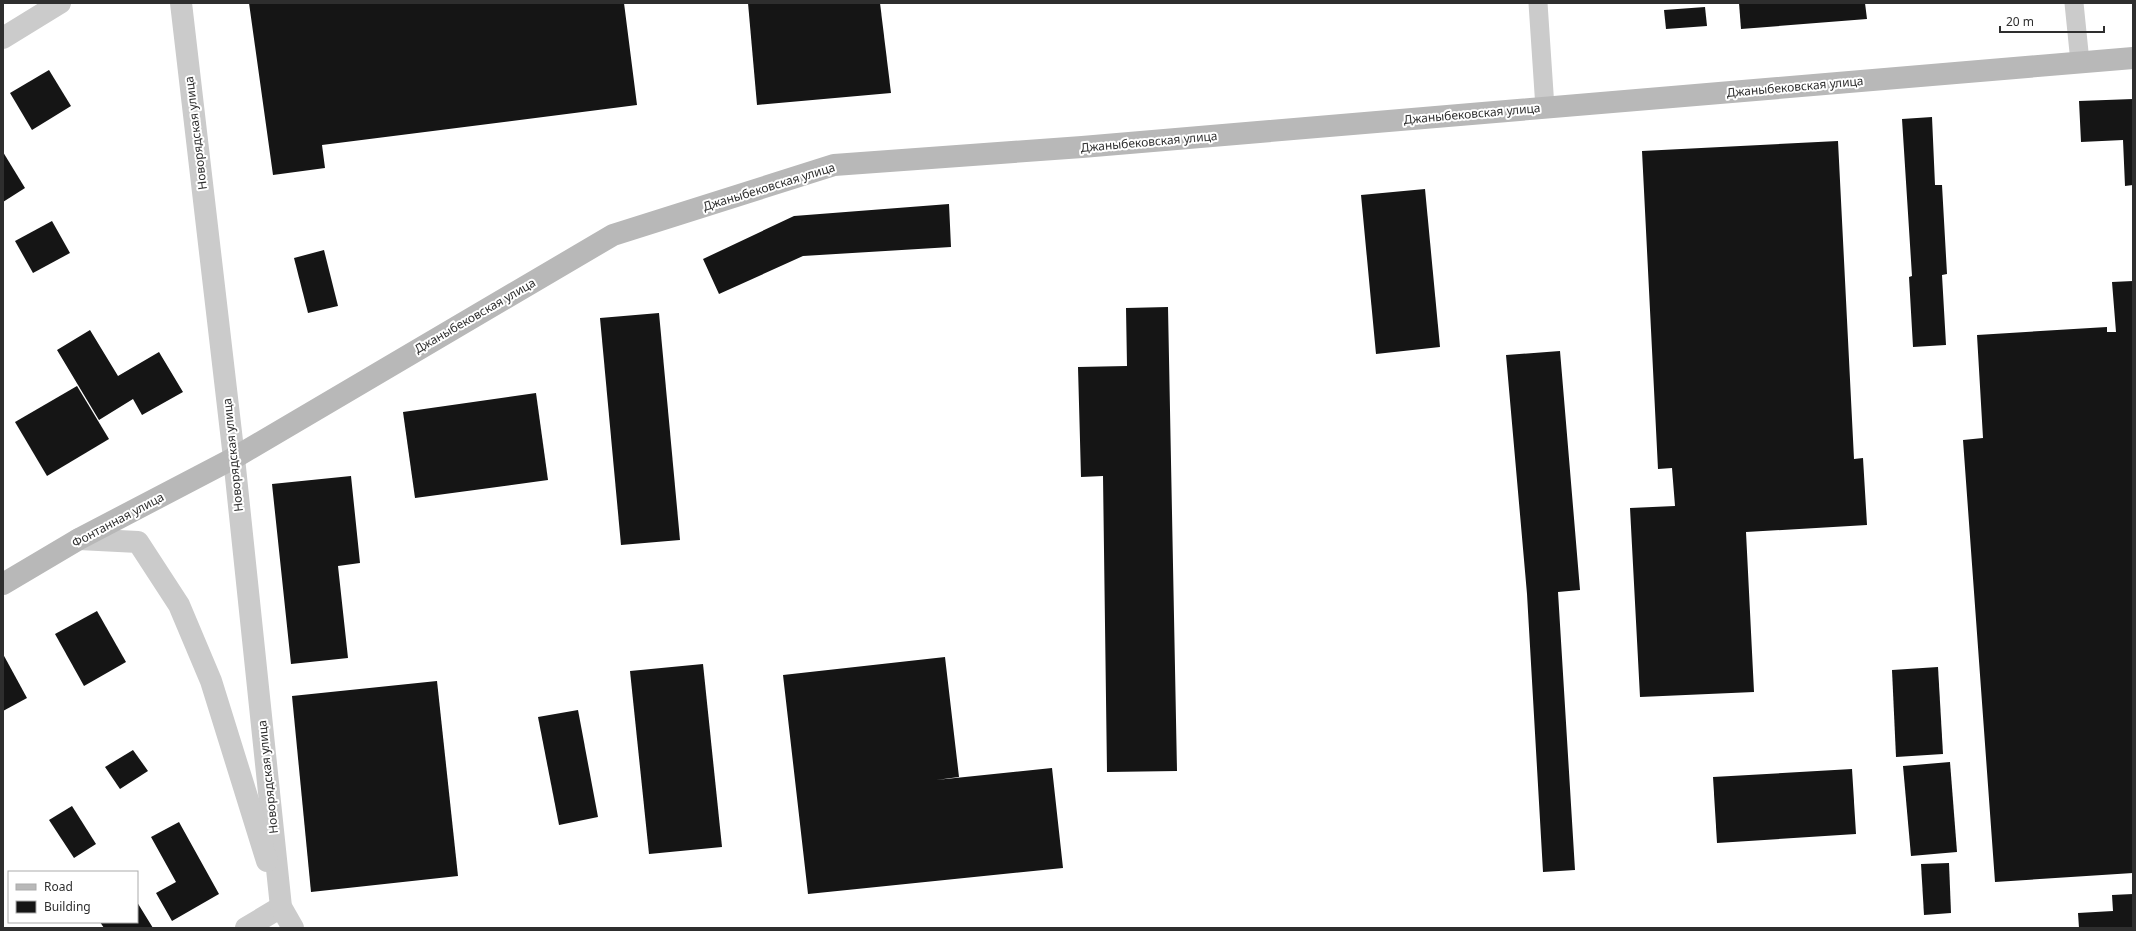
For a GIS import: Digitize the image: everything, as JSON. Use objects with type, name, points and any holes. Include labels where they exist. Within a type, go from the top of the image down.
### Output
[{"type":"main road","name":"Джаныбековская улица","points":[[234,458],[613,235],[834,165],[1082,147],[2133,58]]},
{"type":"main road","name":"Фонтанная улица","points":[[3,584],[79,539],[234,458]]},
{"type":"street","points":[[3,38],[60,3]]},
{"type":"street","name":"Новорядская улица","points":[[182,3],[234,458],[282,907]]},
{"type":"street","name":"Новорядская улица","points":[[79,539],[138,542],[179,605],[211,682],[282,907],[293,928]]},
{"type":"street","points":[[246,928],[282,907]]},
{"type":"lane","points":[[1538,3],[1545,108]]},
{"type":"lane","points":[[2074,3],[2080,62]]},
{"type":"building","points":[[249,3],[624,3],[637,105],[322,145],[325,168],[273,175]]},
{"type":"building","points":[[748,3],[880,3],[891,93],[757,105]]},
{"type":"building","points":[[1739,3],[1865,3],[1867,19],[1741,29]]},
{"type":"building","points":[[1705,7],[1707,26],[1666,29],[1664,10]]},
{"type":"building","points":[[49,70],[71,106],[32,130],[10,93]]},
{"type":"building","points":[[2133,99],[2133,185],[2125,186],[2123,140],[2081,142],[2079,101]]},
{"type":"building","points":[[1932,117],[1935,185],[1942,185],[1947,274],[1942,275],[1946,345],[1913,347],[1909,277],[1912,276],[1902,119]]},
{"type":"building","points":[[1838,141],[1854,459],[1863,458],[1867,525],[1746,532],[1754,692],[1640,697],[1630,508],[1675,506],[1672,468],[1658,469],[1642,151]]},
{"type":"building","points":[[3,152],[25,188],[3,202]]},
{"type":"building","points":[[1425,189],[1440,347],[1376,354],[1361,195]]},
{"type":"building","points":[[949,204],[951,247],[803,256],[719,294],[703,259],[794,216]]},
{"type":"building","points":[[52,221],[70,253],[33,273],[15,241]]},
{"type":"building","points":[[324,250],[338,306],[308,313],[294,258]]},
{"type":"building","points":[[2133,281],[2133,873],[1995,882],[1963,440],[1983,438],[1977,335],[2107,327],[2107,332],[2116,332],[2112,282]]},
{"type":"building","points":[[1168,307],[1177,771],[1107,772],[1103,476],[1081,477],[1078,367],[1127,366],[1126,308]]},
{"type":"building","points":[[659,313],[680,540],[621,545],[600,318]]},
{"type":"building","points":[[90,330],[118,376],[159,352],[183,392],[142,415],[133,399],[99,420],[57,350]]},
{"type":"building","points":[[1560,351],[1580,590],[1558,592],[1575,870],[1543,872],[1527,594],[1506,355]]},
{"type":"building","points":[[77,386],[109,439],[47,476],[15,422]]},
{"type":"building","points":[[536,393],[548,480],[415,498],[403,412]]},
{"type":"building","points":[[351,476],[360,563],[338,566],[348,658],[291,664],[272,484]]},
{"type":"building","points":[[97,611],[126,662],[84,686],[55,634]]},
{"type":"building","points":[[3,654],[27,698],[3,711]]},
{"type":"building","points":[[945,657],[959,777],[936,780],[1052,768],[1063,868],[808,894],[783,675]]},
{"type":"building","points":[[703,664],[722,847],[649,854],[630,671]]},
{"type":"building","points":[[1938,667],[1943,754],[1896,757],[1892,670]]},
{"type":"building","points":[[437,681],[458,876],[311,892],[292,696]]},
{"type":"building","points":[[578,710],[598,817],[559,825],[538,717]]},
{"type":"building","points":[[133,750],[148,771],[120,789],[105,767]]},
{"type":"building","points":[[1950,762],[1957,852],[1911,856],[1903,766]]},
{"type":"building","points":[[1852,769],[1856,834],[1717,843],[1713,777]]},
{"type":"building","points":[[72,806],[96,844],[74,858],[49,820]]},
{"type":"building","points":[[179,822],[219,894],[172,921],[156,893],[176,882],[151,837]]},
{"type":"building","points":[[1949,863],[1951,913],[1924,915],[1921,864]]},
{"type":"building","points":[[2133,894],[2133,928],[2079,928],[2078,913],[2113,911],[2112,895]]},
{"type":"building","points":[[138,904],[153,928],[104,928],[101,923],[138,923]]}]
